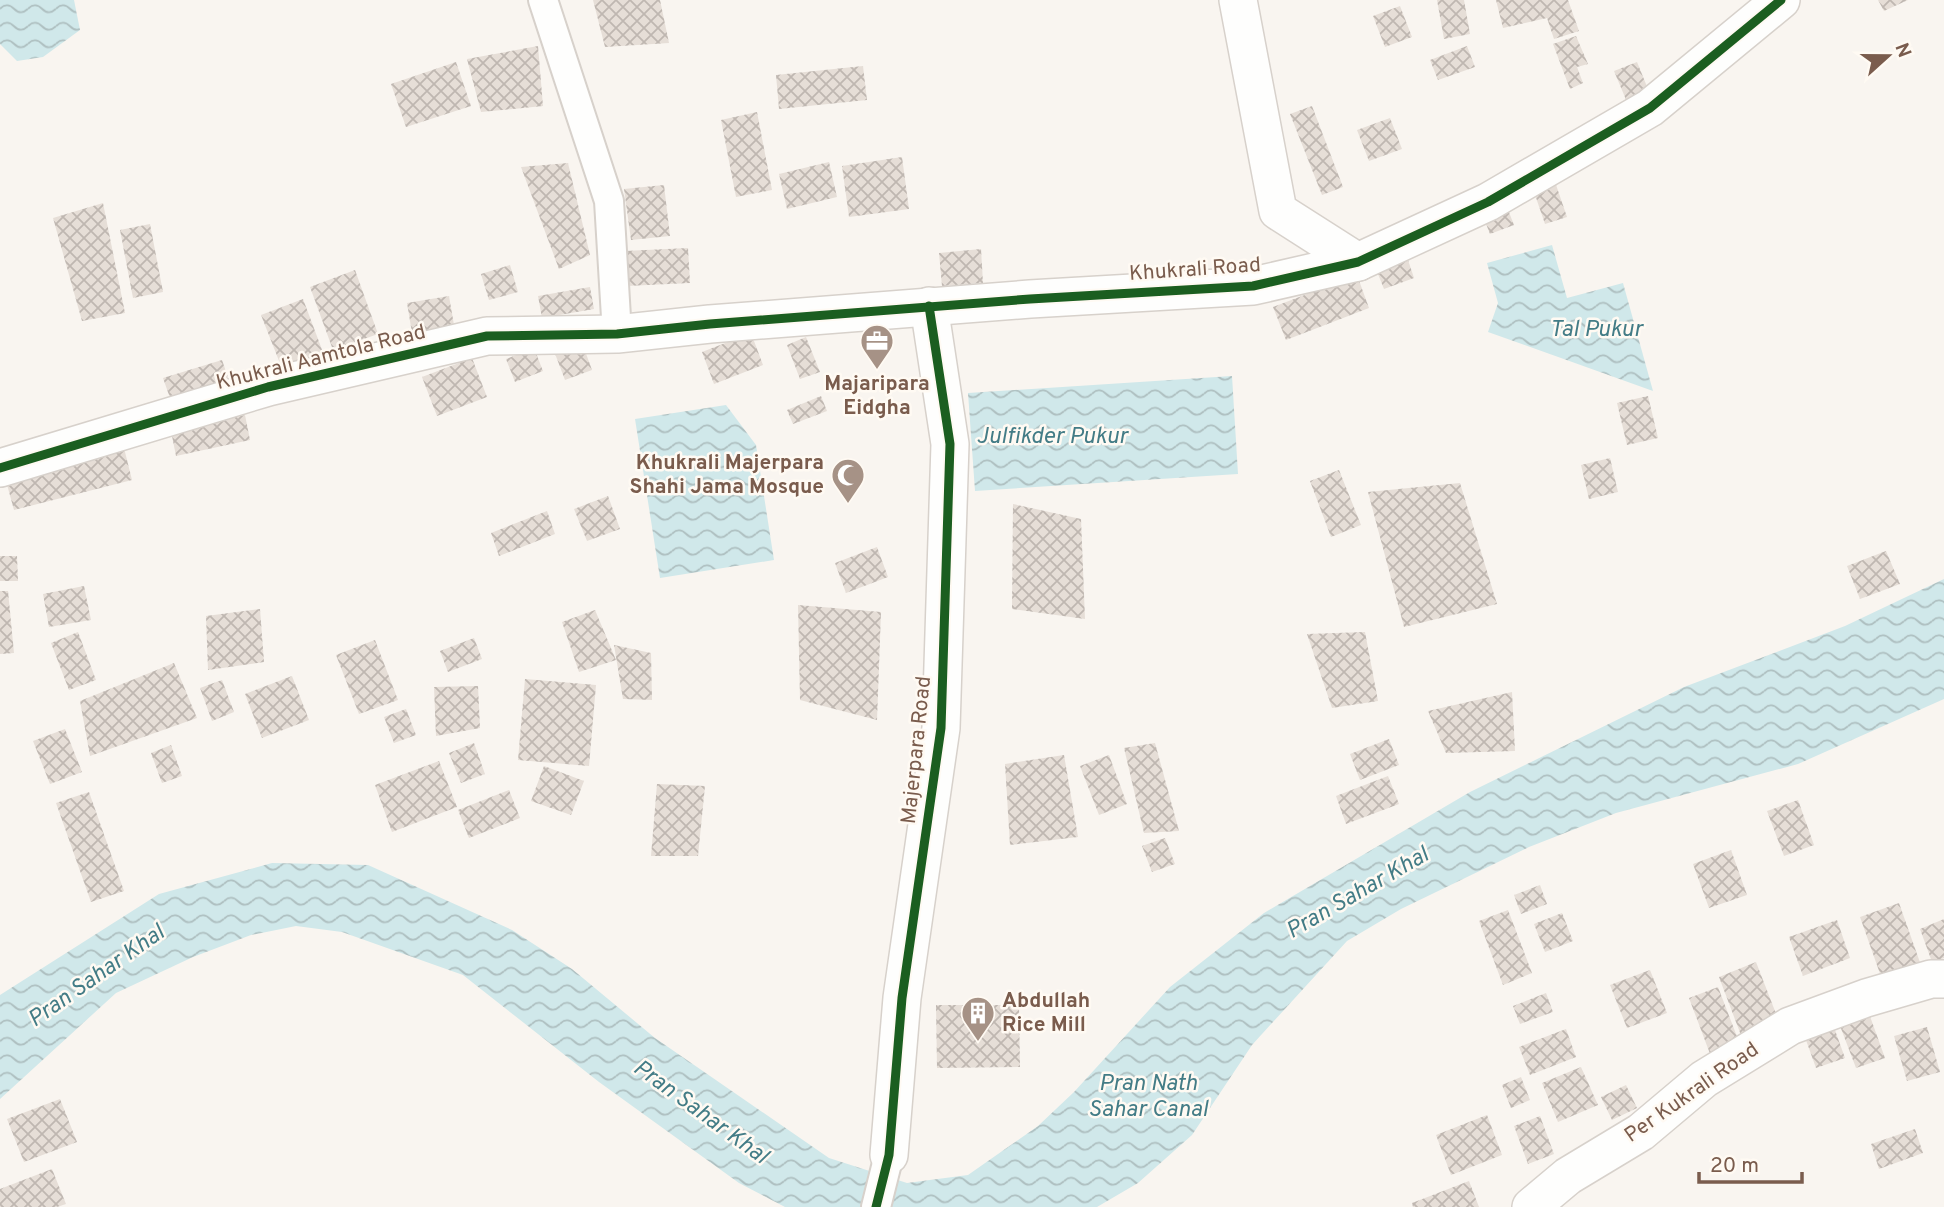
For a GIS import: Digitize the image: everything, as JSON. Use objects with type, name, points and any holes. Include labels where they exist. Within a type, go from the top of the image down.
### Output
[{"type":"street","points":[[542,0],[609,201],[616,327]]},
{"type":"street","points":[[1238,0],[1278,211],[1358,262]]},
{"type":"street","name":"Khukrali Road","points":[[616,327],[1253,286],[1358,262],[1488,202],[1650,108],[1782,0]]},
{"type":"street","name":"Majerpara Road","points":[[889,1155],[902,998],[941,728],[950,444],[929,306]]},
{"type":"street","name":"Khukrali Aamtola Road","points":[[0,467],[268,387],[487,336],[616,327]]},
{"type":"street","name":"Per Kukrali Road","points":[[1531,1207],[1568,1176],[1641,1132],[1704,1079],[1790,1026],[1866,998],[1931,979],[1944,979]]},
{"type":"street","points":[[876,1207],[889,1155]]},
{"type":"water","points":[[0,0],[74,0],[80,30],[43,57],[17,61],[0,44]]},
{"type":"water","name":"Tal Pukur","points":[[1552,245],[1567,298],[1623,283],[1653,391],[1488,332],[1498,303],[1487,263]]},
{"type":"water","name":"Julfikder Pukur","points":[[1232,376],[1238,474],[975,491],[968,393]]},
{"type":"water","points":[[726,405],[756,445],[774,560],[660,578],[635,419]]},
{"type":"water","name":"Pran Nath Sahar Canal","points":[[1944,579],[1944,699],[1798,764],[1616,813],[1529,847],[1401,909],[1347,941],[1252,1045],[1192,1135],[1138,1183],[1097,1207],[785,1207],[739,1183],[599,1082],[463,975],[342,932],[296,926],[251,935],[193,957],[116,993],[0,1099],[0,995],[159,894],[272,863],[368,865],[512,930],[572,969],[655,1038],[829,1158],[907,1183],[968,1175],[1038,1126],[1074,1092],[1170,987],[1264,913],[1470,792],[1684,687],[1845,626]]},
{"type":"building","points":[[593,0],[660,0],[669,43],[605,47]]},
{"type":"building","points":[[1437,0],[1464,0],[1470,34],[1444,39]]},
{"type":"building","points":[[1496,0],[1568,0],[1579,31],[1554,39],[1547,18],[1503,28]]},
{"type":"building","points":[[1878,0],[1908,0],[1884,11]]},
{"type":"building","points":[[1400,6],[1412,37],[1385,47],[1373,16]]},
{"type":"building","points":[[1576,36],[1588,64],[1577,67],[1583,83],[1570,89],[1553,44]]},
{"type":"building","points":[[538,46],[543,106],[481,112],[467,59]]},
{"type":"building","points":[[1467,46],[1475,67],[1438,80],[1430,60]]},
{"type":"building","points":[[456,62],[471,106],[406,127],[391,84]]},
{"type":"building","points":[[1637,62],[1650,94],[1627,102],[1614,71]]},
{"type":"building","points":[[863,66],[867,100],[779,109],[776,75]]},
{"type":"building","points":[[1312,106],[1343,187],[1322,195],[1290,114]]},
{"type":"building","points":[[757,112],[772,190],[736,197],[721,120]]},
{"type":"building","points":[[1390,118],[1402,149],[1369,161],[1357,130]]},
{"type":"building","points":[[902,157],[909,209],[849,217],[842,166]]},
{"type":"building","points":[[829,162],[837,197],[787,209],[779,174]]},
{"type":"building","points":[[568,163],[590,255],[559,269],[521,167]]},
{"type":"building","points":[[1554,179],[1567,217],[1545,224],[1532,186]]},
{"type":"building","points":[[664,185],[670,236],[631,240],[624,189]]},
{"type":"building","points":[[1505,202],[1514,225],[1490,234],[1481,211]]},
{"type":"building","points":[[103,203],[125,313],[82,321],[53,218]]},
{"type":"building","points":[[150,224],[163,292],[133,298],[120,230]]},
{"type":"building","points":[[688,248],[690,283],[627,286],[625,251]]},
{"type":"building","points":[[981,249],[983,283],[942,286],[939,253]]},
{"type":"building","points":[[1407,257],[1414,278],[1384,289],[1376,269]]},
{"type":"building","points":[[510,265],[518,292],[489,300],[481,274]]},
{"type":"building","points":[[355,270],[378,334],[333,350],[310,287]]},
{"type":"building","points":[[1357,275],[1369,308],[1286,340],[1273,307]]},
{"type":"building","points":[[590,287],[594,309],[542,318],[538,296]]},
{"type":"building","points":[[449,296],[454,325],[412,333],[407,303]]},
{"type":"building","points":[[303,299],[324,355],[283,371],[261,315]]},
{"type":"building","points":[[751,333],[763,365],[714,384],[702,352]]},
{"type":"building","points":[[806,337],[820,372],[800,379],[787,345]]},
{"type":"building","points":[[581,340],[592,370],[565,380],[554,351]]},
{"type":"building","points":[[534,348],[543,371],[515,382],[506,359]]},
{"type":"building","points":[[472,358],[487,397],[437,416],[422,377]]},
{"type":"building","points":[[222,360],[229,380],[170,398],[163,378]]},
{"type":"building","points":[[821,396],[827,411],[793,424],[787,410]]},
{"type":"building","points":[[1648,396],[1658,438],[1627,445],[1617,403]]},
{"type":"building","points":[[245,415],[250,440],[176,456],[171,431]]},
{"type":"building","points":[[122,440],[132,480],[14,510],[3,470]]},
{"type":"building","points":[[1610,458],[1618,492],[1589,499],[1581,465]]},
{"type":"building","points":[[1339,470],[1361,525],[1331,537],[1310,481]]},
{"type":"building","points":[[1460,483],[1497,604],[1404,627],[1368,492]]},
{"type":"building","points":[[608,496],[620,529],[587,541],[574,509]]},
{"type":"building","points":[[1013,504],[1081,519],[1085,619],[1012,609]]},
{"type":"building","points":[[547,511],[555,534],[499,556],[491,533]]},
{"type":"building","points":[[877,547],[888,577],[846,593],[835,563]]},
{"type":"building","points":[[1886,551],[1900,584],[1860,599],[1847,566]]},
{"type":"building","points":[[0,556],[17,556],[18,581],[0,581]]},
{"type":"building","points":[[84,586],[91,620],[49,627],[43,594]]},
{"type":"building","points":[[0,591],[8,591],[14,653],[0,654]]},
{"type":"building","points":[[798,605],[881,612],[877,720],[800,700]]},
{"type":"building","points":[[260,609],[264,662],[208,670],[206,616]]},
{"type":"building","points":[[595,610],[616,660],[579,672],[562,622]]},
{"type":"building","points":[[78,632],[96,680],[69,690],[51,643]]},
{"type":"building","points":[[1365,632],[1378,701],[1332,708],[1307,634]]},
{"type":"building","points":[[474,638],[482,659],[448,672],[440,651]]},
{"type":"building","points":[[375,640],[398,700],[359,714],[336,655]]},
{"type":"building","points":[[614,645],[651,653],[652,700],[623,699]]},
{"type":"building","points":[[174,663],[197,718],[90,756],[80,701]]},
{"type":"building","points":[[292,676],[309,720],[262,738],[245,694]]},
{"type":"building","points":[[525,679],[596,685],[589,766],[518,760]]},
{"type":"building","points":[[222,680],[234,712],[212,721],[200,688]]},
{"type":"building","points":[[478,686],[480,728],[436,736],[434,687]]},
{"type":"building","points":[[1512,692],[1515,751],[1446,753],[1428,711]]},
{"type":"building","points":[[406,709],[416,735],[394,743],[384,717]]},
{"type":"building","points":[[65,729],[82,772],[50,784],[33,741]]},
{"type":"building","points":[[1389,739],[1399,765],[1360,780],[1350,754]]},
{"type":"building","points":[[474,743],[485,774],[461,783],[449,753]]},
{"type":"building","points":[[1155,743],[1179,831],[1144,833],[1124,748]]},
{"type":"building","points":[[171,745],[182,776],[162,783],[151,753]]},
{"type":"building","points":[[1064,755],[1078,837],[1010,845],[1005,764]]},
{"type":"building","points":[[1109,755],[1127,804],[1099,815],[1080,766]]},
{"type":"building","points":[[439,761],[457,807],[392,832],[375,785]]},
{"type":"building","points":[[544,766],[584,781],[571,815],[531,801]]},
{"type":"building","points":[[1388,776],[1399,804],[1346,824],[1336,796]]},
{"type":"building","points":[[657,784],[705,786],[698,856],[651,856]]},
{"type":"building","points":[[509,790],[520,818],[469,838],[458,810]]},
{"type":"building","points":[[89,792],[124,891],[91,902],[56,803]]},
{"type":"building","points":[[1798,800],[1814,845],[1784,856],[1767,811]]},
{"type":"building","points":[[1165,838],[1175,864],[1152,872],[1142,846]]},
{"type":"building","points":[[1731,850],[1747,895],[1709,908],[1693,864]]},
{"type":"building","points":[[1540,885],[1547,904],[1521,914],[1514,895]]},
{"type":"building","points":[[1899,903],[1923,971],[1884,985],[1860,917]]},
{"type":"building","points":[[1508,910],[1532,973],[1503,985],[1479,921]]},
{"type":"building","points":[[1562,913],[1573,941],[1545,952],[1534,924]]},
{"type":"building","points":[[1944,919],[1944,958],[1932,962],[1920,929]]},
{"type":"building","points":[[1837,920],[1850,958],[1803,976],[1789,937]]},
{"type":"building","points":[[1756,962],[1780,1024],[1742,1038],[1719,977]]},
{"type":"building","points":[[1650,970],[1667,1013],[1627,1028],[1610,985]]},
{"type":"building","points":[[1718,987],[1741,1047],[1712,1059],[1689,998]]},
{"type":"building","points":[[1546,993],[1553,1012],[1520,1024],[1513,1006]]},
{"type":"building","name":"Abdullah Rice Mill","points":[[936,1005],[1019,1005],[1020,1067],[937,1068]]},
{"type":"building","points":[[1867,1008],[1885,1058],[1856,1068],[1837,1018]]},
{"type":"building","points":[[1831,1019],[1845,1058],[1816,1068],[1802,1029]]},
{"type":"building","points":[[1927,1027],[1940,1072],[1907,1081],[1894,1036]]},
{"type":"building","points":[[1566,1029],[1576,1057],[1530,1075],[1519,1047]]},
{"type":"building","points":[[1581,1067],[1598,1105],[1558,1122],[1542,1083]]},
{"type":"building","points":[[1521,1077],[1530,1100],[1511,1108],[1502,1085]]},
{"type":"building","points":[[1626,1085],[1637,1108],[1612,1120],[1601,1097]]},
{"type":"building","points":[[60,1099],[77,1142],[24,1162],[7,1119]]},
{"type":"building","points":[[1487,1115],[1502,1155],[1451,1175],[1436,1135]]},
{"type":"building","points":[[1540,1116],[1554,1154],[1528,1164],[1514,1126]]},
{"type":"building","points":[[1915,1129],[1923,1153],[1879,1169],[1871,1144]]},
{"type":"building","points":[[52,1169],[66,1204],[57,1207],[0,1207],[0,1189]]},
{"type":"building","points":[[1469,1181],[1479,1207],[1413,1207],[1412,1203]]},
{"type":"cycle path","points":[[0,468],[268,387],[487,336],[617,334],[710,324],[1030,299],[1253,286],[1358,262],[1488,202],[1650,108],[1781,0]]},
{"type":"cycle path","points":[[876,1207],[889,1155],[902,998],[941,728],[950,444],[929,306]]},
{"type":"place","name":"Majaripara Eidgha","points":[[877,371]]},
{"type":"place","name":"Khukrali Majerpara Shahi Jama Mosque","points":[[848,505]]},
{"type":"place","name":"Abdullah Rice Mill","points":[[978,1043]]},
{"type":"water label","name":"Pran Sahar Khal","points":[[1358,894]]},
{"type":"water label","name":"Pran Sahar Khal","points":[[97,977]]},
{"type":"water label","name":"Pran Sahar Khal","points":[[700,1113]]}]
